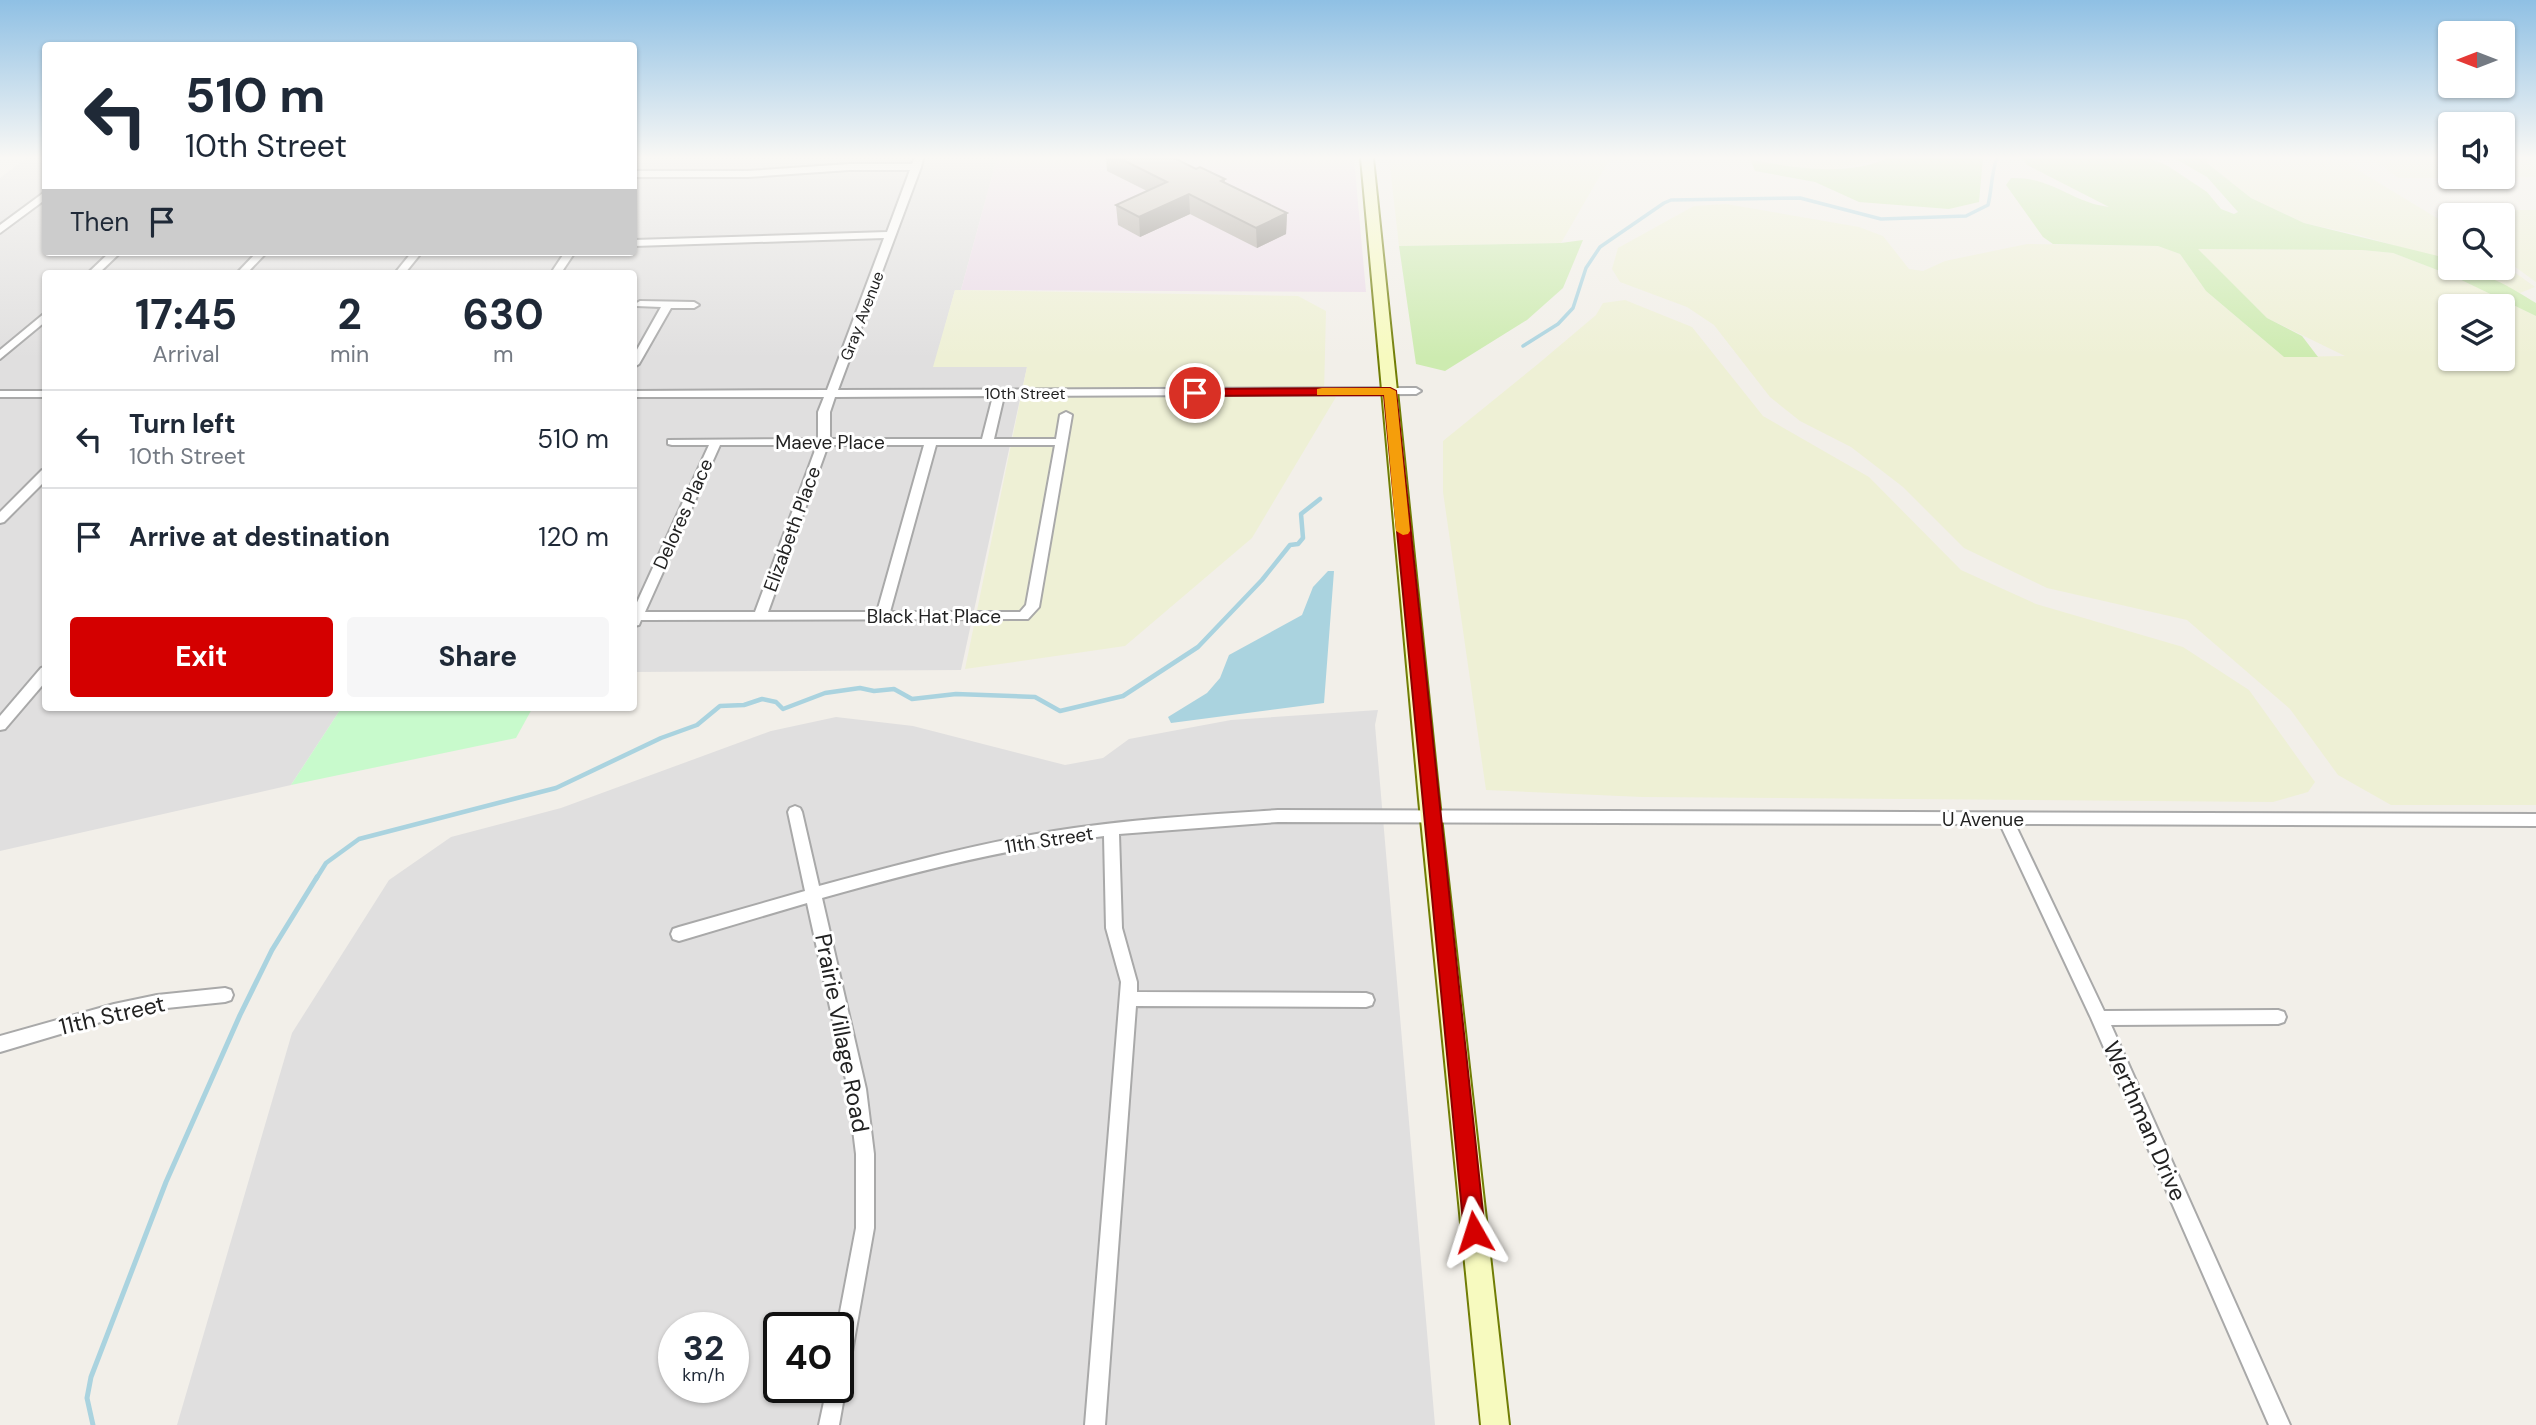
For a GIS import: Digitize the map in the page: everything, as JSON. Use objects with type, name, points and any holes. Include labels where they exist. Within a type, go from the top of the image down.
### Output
[{"type":"street","name":"Gray Avenue","points":[[824,442],[824,412],[896,224]]},
{"type":"street","points":[[1374,224],[1431,818],[1495,1425]]},
{"type":"street","points":[[637,243],[713,243],[800,236],[892,235]]},
{"type":"street","points":[[96,270],[112,256]]},
{"type":"street","points":[[245,270],[258,256]]},
{"type":"street","points":[[402,270],[414,256]]},
{"type":"street","points":[[640,304],[694,305]]},
{"type":"street","points":[[637,359],[667,305]]},
{"type":"street","points":[[0,356],[42,319]]},
{"type":"street","name":"10th Street","points":[[637,394],[1416,391]]},
{"type":"street","points":[[0,394],[42,394]]},
{"type":"street","points":[[987,442],[999,394]]},
{"type":"street","name":"Black Hat Place","points":[[637,620],[760,616],[1023,616],[1029,613],[1032,607],[1066,415]]},
{"type":"street","name":"Maeve Place","points":[[672,442],[1061,442]]},
{"type":"street","name":"Delores Place","points":[[637,616],[716,442]]},
{"type":"street","name":"Elizabeth Place","points":[[760,616],[824,442]]},
{"type":"street","points":[[882,617],[932,442]]},
{"type":"street","points":[[0,519],[42,477]]},
{"type":"street","points":[[0,725],[42,676]]},
{"type":"street","name":"Prairie Village Road","points":[[795,812],[857,1089],[864,1154],[865,1228],[850,1312]]},
{"type":"street","name":"11th Street","points":[[679,933],[896,870],[1056,836],[1162,824],[1278,816],[1431,818]]},
{"type":"street","name":"U Avenue","points":[[1431,818],[2536,820]]},
{"type":"street","name":"Werthman Drive","points":[[2005,819],[2099,1018],[2280,1425]]},
{"type":"street","points":[[1095,1425],[1129,982],[1114,928],[1111,830]]},
{"type":"street","name":"11th Street","points":[[0,1044],[114,1011],[157,1002],[225,995]]},
{"type":"street","points":[[1128,999],[1366,1000]]},
{"type":"street","points":[[2099,1018],[2278,1017]]},
{"type":"street","points":[[829,1425],[834,1403]]},
{"type":"shaded area","points":[[0,224],[42,224],[42,256],[637,256],[637,224],[979,224],[961,290],[955,290],[934,367],[1027,367],[961,670],[637,672],[637,270],[42,270],[42,711],[339,711],[291,785],[0,851]]},
{"type":"shaded area","points":[[979,224],[1360,224],[1366,292],[961,290]]},
{"type":"shaded area","points":[[1378,710],[1375,725],[1435,1425],[177,1425],[292,1033],[389,880],[451,837],[561,808],[771,731],[836,717],[913,726],[1065,765],[1103,758],[1129,739],[1231,720]]},
{"type":"green space","points":[[1397,224],[1572,224],[1561,243],[1399,246]]},
{"type":"green space","points":[[1661,224],[1845,224],[1859,227],[1883,236],[1909,269],[1923,271],[1945,261],[2027,244],[2159,246],[2180,254],[2206,291],[2284,357],[2345,356],[2267,318],[2197,249],[2362,250],[2393,253],[2438,270],[2438,280],[2461,280],[2490,294],[2438,294],[2438,371],[2515,371],[2515,306],[2536,316],[2536,805],[2391,805],[2338,775],[2290,709],[2187,620],[2047,588],[1964,548],[1903,487],[1851,447],[1800,421],[1770,397],[1714,325],[1687,307],[1620,282],[1612,269],[1618,248]]},
{"type":"green space","points":[[2034,224],[2310,224],[2438,256],[2438,270],[2393,253],[2362,250],[2198,249],[2267,318],[2302,336],[2318,357],[2284,357],[2206,291],[2180,254],[2158,246],[2053,244],[2043,237]]},
{"type":"green space","points":[[2311,224],[2438,224],[2438,258],[2359,235]]},
{"type":"green space","points":[[2515,224],[2536,224],[2536,282],[2515,267]]},
{"type":"green space","points":[[1583,240],[1563,288],[1527,320],[1445,371],[1416,364],[1399,246],[1561,243]]},
{"type":"green space","points":[[2515,273],[2535,287],[2520,293],[2491,280],[2515,280]]},
{"type":"green space","points":[[2461,280],[2495,280],[2506,285],[2536,303],[2536,316],[2515,306],[2515,294],[2490,294]]},
{"type":"green space","points":[[955,290],[1298,296],[1326,311],[1324,393],[1336,397],[1252,538],[1125,646],[965,669],[1027,367],[933,367]]},
{"type":"green space","points":[[1625,300],[1692,327],[1763,416],[1869,477],[1961,570],[2036,604],[2183,647],[2249,690],[2315,782],[2308,792],[2273,802],[1642,797],[1486,790],[1443,492],[1443,441],[1596,315],[1603,303]]},
{"type":"green space","points":[[339,711],[531,711],[516,738],[291,785]]},
{"type":"water","points":[[1328,571],[1334,571],[1324,703],[1171,723],[1168,717],[1207,693],[1220,678],[1229,655],[1302,615],[1313,587]]},
{"type":"waterway","points":[[1523,346],[1558,324],[1573,308],[1586,268],[1600,247],[1633,224]]},
{"type":"waterway","points":[[316,879],[326,863],[359,839],[556,788],[661,738],[697,725],[720,706],[744,705],[762,699],[776,702],[783,709],[825,693],[860,688],[874,691],[894,689],[912,699],[956,694],[1035,697],[1060,711],[1123,696],[1198,647],[1262,580],[1290,545],[1298,544],[1303,538],[1301,514],[1320,499]]},
{"type":"waterway","points":[[93,1425],[87,1398],[91,1377],[166,1182],[272,950],[317,877]]},
{"type":"slow traffic","points":[[1322,392],[1390,391],[1403,531]]},
{"type":"route","points":[[1195,393],[1390,391],[1474,1232]]}]
